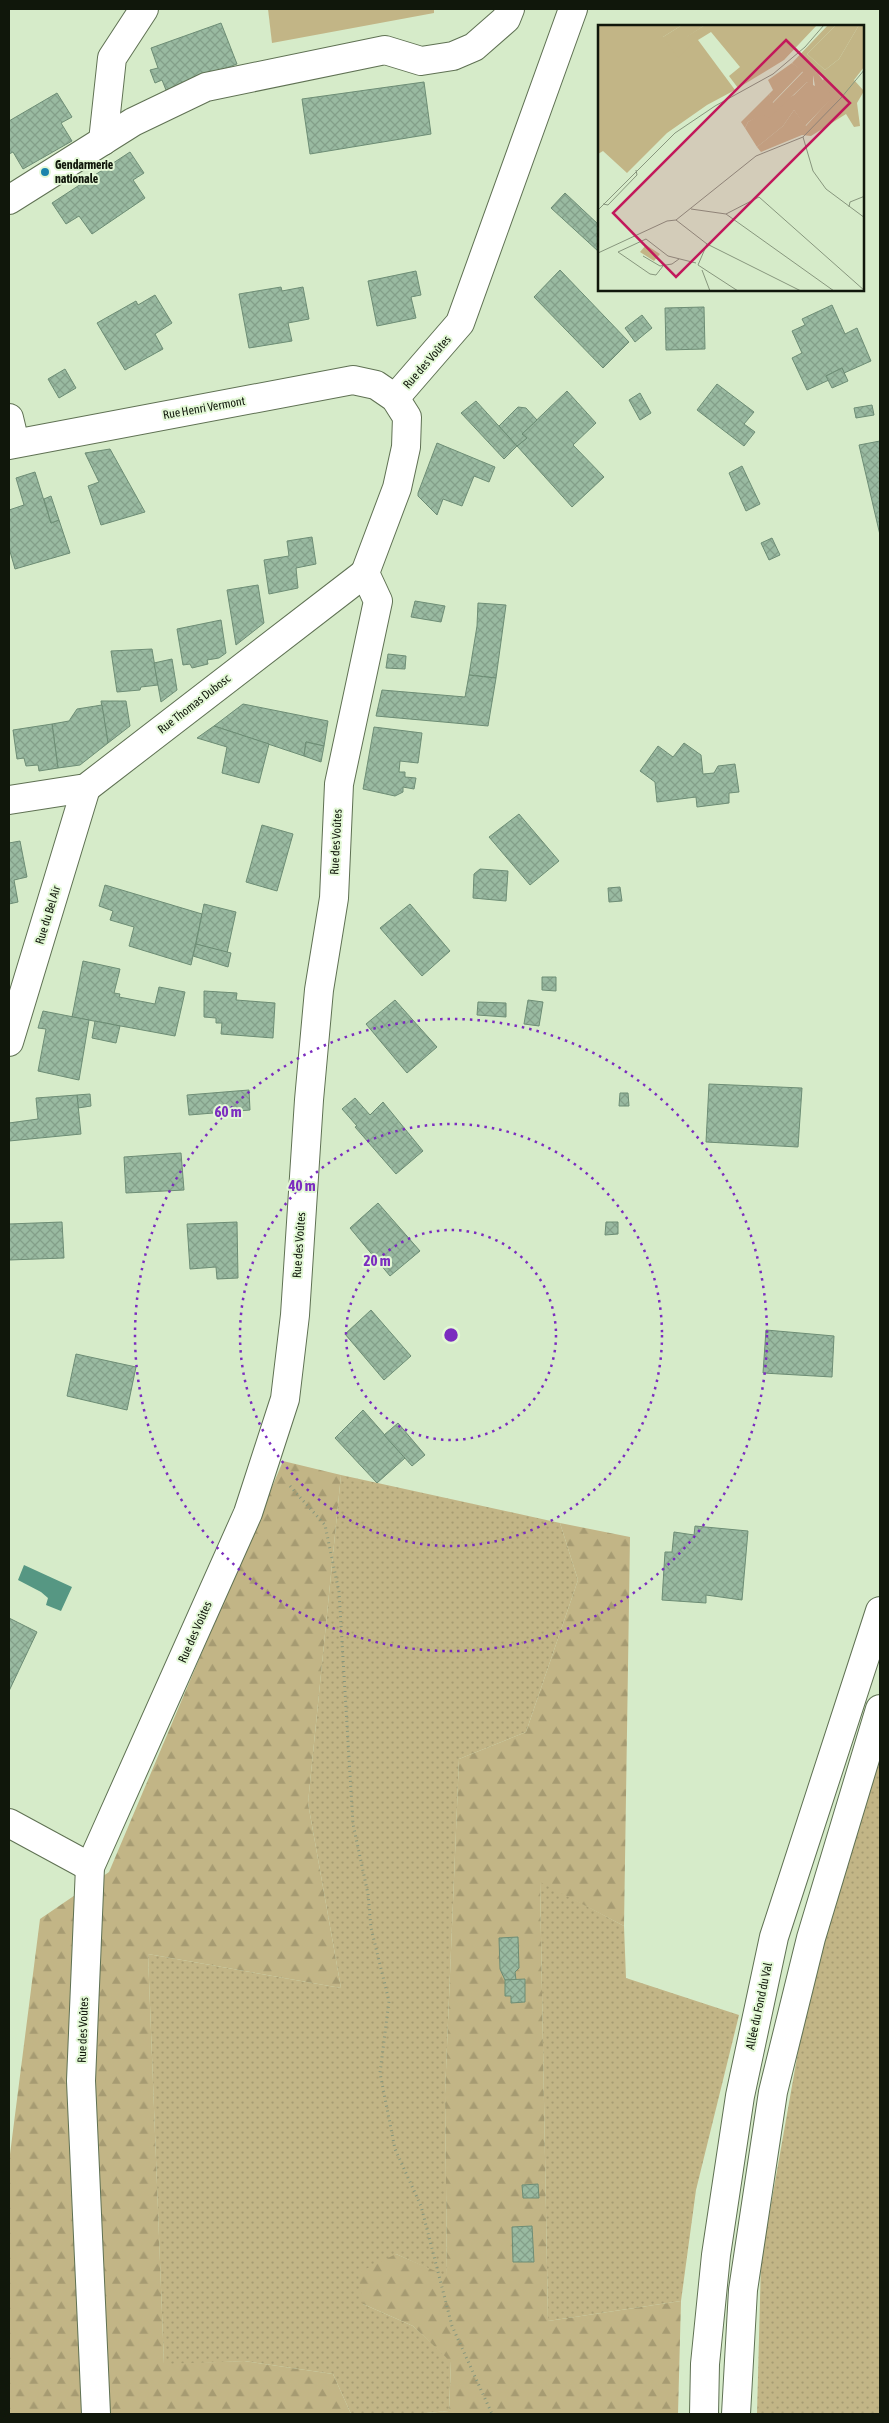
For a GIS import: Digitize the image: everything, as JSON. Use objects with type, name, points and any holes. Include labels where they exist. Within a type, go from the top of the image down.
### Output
[{"type":"street","points":[[104,141],[112,58],[144,9]]},
{"type":"street","points":[[9,200],[133,122],[206,87],[385,50],[421,61],[453,56],[474,47],[506,19],[510,9]]},
{"type":"street","name":"Rue des Voûtes","points":[[96,2414],[81,2081],[90,1867],[248,1513],[286,1399],[293,1333],[318,999],[334,898],[339,784],[378,601],[365,573],[397,488],[406,446],[407,417],[395,398],[460,323],[572,9]]},
{"type":"street","name":"Rue Henri Vermont","points":[[11,435],[353,380],[376,385],[395,398]]},
{"type":"street","name":"Rue Thomas Dubosc","points":[[9,800],[86,788],[365,573]]},
{"type":"street","name":"Rue du Bel Air","points":[[9,1042],[86,788]]},
{"type":"street","name":"Allée du Fond du Val","points":[[704,2414],[705,2364],[719,2236],[740,2096],[774,1937],[880,1611]]},
{"type":"street","points":[[736,2414],[743,2290],[773,2092],[811,1938],[880,1709]]},
{"type":"street","points":[[9,1823],[90,1867]]},
{"type":"path","points":[[265,1464],[287,1484],[325,1525],[339,1592],[353,1824],[368,1894],[371,1928],[389,2001],[380,2073],[395,2148],[420,2206],[452,2326],[492,2414]]},
{"type":"green space","points":[[268,9],[434,9],[434,13],[272,43]]},
{"type":"green space","points":[[283,1461],[341,1475],[308,1803],[341,1988],[148,1954],[164,2364],[244,2361],[333,2374],[351,2414],[9,2414],[9,2162],[40,1919],[109,1872]]},
{"type":"green space","points":[[341,1475],[560,1523],[578,1580],[526,1732],[459,1759],[445,2094],[447,2277],[396,2254],[363,2304],[413,2326],[451,2361],[449,2411],[415,2414],[351,2414],[333,2374],[244,2361],[164,2365],[148,1954],[341,1988],[308,1803]]},
{"type":"green space","points":[[560,1523],[630,1537],[624,1926],[540,1882],[548,2321],[681,2301],[678,2414],[415,2414],[449,2411],[451,2362],[413,2326],[363,2304],[358,2273],[396,2254],[447,2276],[445,2094],[459,1759],[526,1732],[578,1580]]},
{"type":"green space","points":[[880,1758],[880,2414],[757,2414],[761,2261],[801,2035],[811,1987]]},
{"type":"green space","points":[[540,1881],[624,1926],[626,1978],[739,2015],[696,2190],[681,2301],[548,2321]]},
{"type":"water","points":[[24,1565],[72,1587],[61,1611],[46,1605],[48,1598],[41,1592],[18,1580]]},
{"type":"building","points":[[221,23],[237,64],[166,90],[162,80],[155,83],[150,70],[158,68],[151,48]]},
{"type":"building","points":[[424,82],[431,134],[310,154],[302,99]]},
{"type":"building","points":[[57,93],[72,117],[61,123],[72,141],[23,169],[13,152],[9,154],[9,121]]},
{"type":"building","points":[[130,152],[144,173],[133,180],[145,198],[92,234],[79,216],[66,224],[52,203]]},
{"type":"building","points":[[565,193],[598,224],[598,251],[551,208]]},
{"type":"building","points":[[560,270],[629,342],[603,368],[534,297]]},
{"type":"building","points":[[416,271],[421,295],[411,297],[416,318],[377,326],[368,281]]},
{"type":"building","points":[[281,287],[282,291],[303,287],[309,319],[288,323],[292,341],[249,348],[239,294]]},
{"type":"building","points":[[155,295],[172,323],[155,334],[163,349],[125,370],[97,323],[136,301],[138,305]]},
{"type":"building","points":[[832,305],[845,334],[857,328],[871,361],[844,373],[842,368],[826,376],[829,380],[807,390],[792,358],[802,353],[792,331],[805,325],[802,319]]},
{"type":"building","points":[[704,307],[705,349],[666,350],[665,308]]},
{"type":"building","points":[[642,315],[652,328],[635,342],[625,328]]},
{"type":"building","points":[[842,368],[848,381],[832,388],[826,376]]},
{"type":"building","points":[[65,369],[76,388],[59,398],[48,379]]},
{"type":"building","points":[[717,384],[754,412],[744,424],[755,432],[744,446],[697,410]]},
{"type":"building","points":[[567,391],[596,423],[573,445],[604,477],[572,507],[517,446],[527,438],[522,434]]},
{"type":"building","points":[[640,393],[651,413],[640,420],[629,400]]},
{"type":"building","points":[[476,401],[517,446],[504,459],[461,413]]},
{"type":"building","points":[[872,405],[874,415],[856,418],[854,408]]},
{"type":"building","points":[[518,407],[526,408],[537,420],[522,434],[527,438],[517,446],[499,426]]},
{"type":"building","points":[[880,441],[880,535],[859,445]]},
{"type":"building","points":[[437,443],[495,467],[489,482],[474,476],[462,506],[443,499],[437,515],[418,496],[418,493]]},
{"type":"building","points":[[110,449],[145,512],[101,525],[88,486],[99,482],[85,453]]},
{"type":"building","points":[[742,466],[760,504],[746,511],[729,473]]},
{"type":"building","points":[[35,472],[51,523],[59,520],[70,553],[15,569],[9,548],[9,510],[24,505],[16,478]]},
{"type":"building","points":[[51,496],[59,520],[51,523],[44,499]]},
{"type":"building","points":[[312,537],[316,564],[296,568],[298,588],[269,594],[264,560],[289,556],[287,541]]},
{"type":"building","points":[[772,538],[780,555],[769,560],[761,543]]},
{"type":"building","points":[[258,585],[264,623],[236,645],[227,590]]},
{"type":"building","points":[[415,601],[445,606],[441,622],[411,617]]},
{"type":"building","points":[[478,603],[506,605],[496,678],[469,675],[477,626]]},
{"type":"building","points":[[221,620],[226,653],[219,658],[207,660],[208,664],[192,668],[190,664],[183,665],[177,629]]},
{"type":"building","points":[[152,649],[158,685],[141,687],[140,690],[117,692],[111,651]]},
{"type":"building","points":[[388,654],[406,656],[405,669],[386,668]]},
{"type":"building","points":[[172,659],[177,690],[161,702],[154,663]]},
{"type":"building","points":[[469,675],[496,678],[488,726],[376,716],[382,690],[465,697]]},
{"type":"building","points":[[101,701],[126,701],[130,726],[108,743]]},
{"type":"building","points":[[243,704],[328,721],[324,746],[306,742],[304,756],[214,726]]},
{"type":"building","points":[[102,705],[108,743],[80,765],[58,768],[52,724],[69,721],[77,709]]},
{"type":"building","points":[[52,724],[58,768],[39,771],[38,765],[26,766],[24,758],[17,759],[13,730]]},
{"type":"building","points":[[214,726],[269,744],[259,783],[222,773],[227,747],[197,738]]},
{"type":"building","points":[[374,727],[422,733],[418,763],[400,761],[399,772],[405,772],[405,777],[416,778],[414,789],[403,787],[403,792],[395,796],[363,789]]},
{"type":"building","points":[[306,742],[324,746],[321,762],[304,756]]},
{"type":"building","points":[[684,743],[701,755],[703,774],[714,773],[718,766],[735,764],[739,792],[729,793],[729,803],[697,807],[696,797],[657,802],[655,782],[640,771],[658,746],[673,757]]},
{"type":"building","points":[[519,814],[559,861],[530,885],[489,837]]},
{"type":"building","points":[[262,825],[293,834],[277,891],[246,882]]},
{"type":"building","points":[[20,841],[27,877],[14,880],[18,902],[9,904],[9,843]]},
{"type":"building","points":[[480,869],[508,871],[506,901],[473,898],[474,874]]},
{"type":"building","points":[[105,885],[202,914],[191,965],[129,946],[134,927],[110,920],[113,911],[99,906]]},
{"type":"building","points":[[620,887],[622,901],[609,902],[608,888]]},
{"type":"building","points":[[204,904],[236,912],[227,953],[196,944]]},
{"type":"building","points":[[410,904],[450,951],[422,976],[380,928]]},
{"type":"building","points":[[196,944],[231,953],[228,967],[193,956]]},
{"type":"building","points":[[83,961],[120,969],[114,993],[120,994],[119,997],[155,1004],[159,987],[185,992],[175,1036],[72,1017]]},
{"type":"building","points":[[542,977],[556,977],[556,991],[542,990]]},
{"type":"building","points":[[204,991],[237,993],[236,1000],[275,1003],[273,1038],[221,1034],[222,1023],[216,1023],[216,1018],[204,1017]]},
{"type":"building","points":[[395,1000],[437,1047],[407,1073],[366,1024]]},
{"type":"building","points":[[528,1000],[543,1002],[539,1026],[524,1024]]},
{"type":"building","points":[[478,1002],[506,1003],[506,1017],[477,1015]]},
{"type":"building","points":[[43,1011],[89,1020],[79,1080],[38,1071],[46,1029],[38,1028]]},
{"type":"building","points":[[95,1021],[120,1026],[116,1043],[92,1038]]},
{"type":"building","points":[[709,1084],[802,1088],[798,1147],[706,1142]]},
{"type":"building","points":[[249,1090],[250,1110],[189,1115],[187,1095]]},
{"type":"building","points":[[620,1093],[628,1093],[629,1106],[619,1106]]},
{"type":"building","points":[[90,1094],[91,1106],[78,1108],[77,1095]]},
{"type":"building","points":[[77,1095],[81,1134],[9,1141],[9,1123],[38,1119],[36,1098]]},
{"type":"building","points":[[355,1098],[370,1115],[383,1102],[423,1151],[396,1174],[355,1127],[357,1126],[342,1109]]},
{"type":"building","points":[[181,1153],[184,1190],[126,1193],[124,1157]]},
{"type":"building","points":[[378,1203],[420,1251],[390,1276],[350,1228]]},
{"type":"building","points":[[62,1222],[64,1258],[9,1260],[9,1224]]},
{"type":"building","points":[[237,1222],[238,1278],[217,1279],[216,1267],[190,1269],[187,1224]]},
{"type":"building","points":[[606,1222],[618,1222],[618,1234],[605,1235]]},
{"type":"building","points":[[371,1310],[411,1356],[384,1380],[345,1334]]},
{"type":"building","points":[[766,1330],[834,1336],[832,1377],[763,1373]]},
{"type":"building","points":[[76,1354],[136,1367],[127,1410],[67,1396]]},
{"type":"building","points":[[363,1410],[405,1458],[377,1483],[335,1438]]},
{"type":"building","points":[[398,1423],[425,1455],[412,1466],[384,1435]]},
{"type":"building","points":[[695,1526],[748,1531],[742,1600],[706,1595],[706,1603],[662,1600],[665,1552],[672,1552],[674,1532],[694,1535]]},
{"type":"building","points":[[9,1618],[37,1632],[9,1691]]},
{"type":"building","points":[[518,1937],[519,1968],[515,1972],[516,1980],[505,1980],[500,1969],[499,1938]]},
{"type":"building","points":[[525,1979],[525,2002],[511,2003],[511,1996],[505,1996],[505,1980]]},
{"type":"building","points":[[538,2184],[539,2198],[523,2198],[522,2185]]},
{"type":"building","points":[[532,2226],[534,2262],[513,2262],[512,2227]]},
{"type":"place","name":"Gendarmerie nationale","points":[[45,172]]}]
